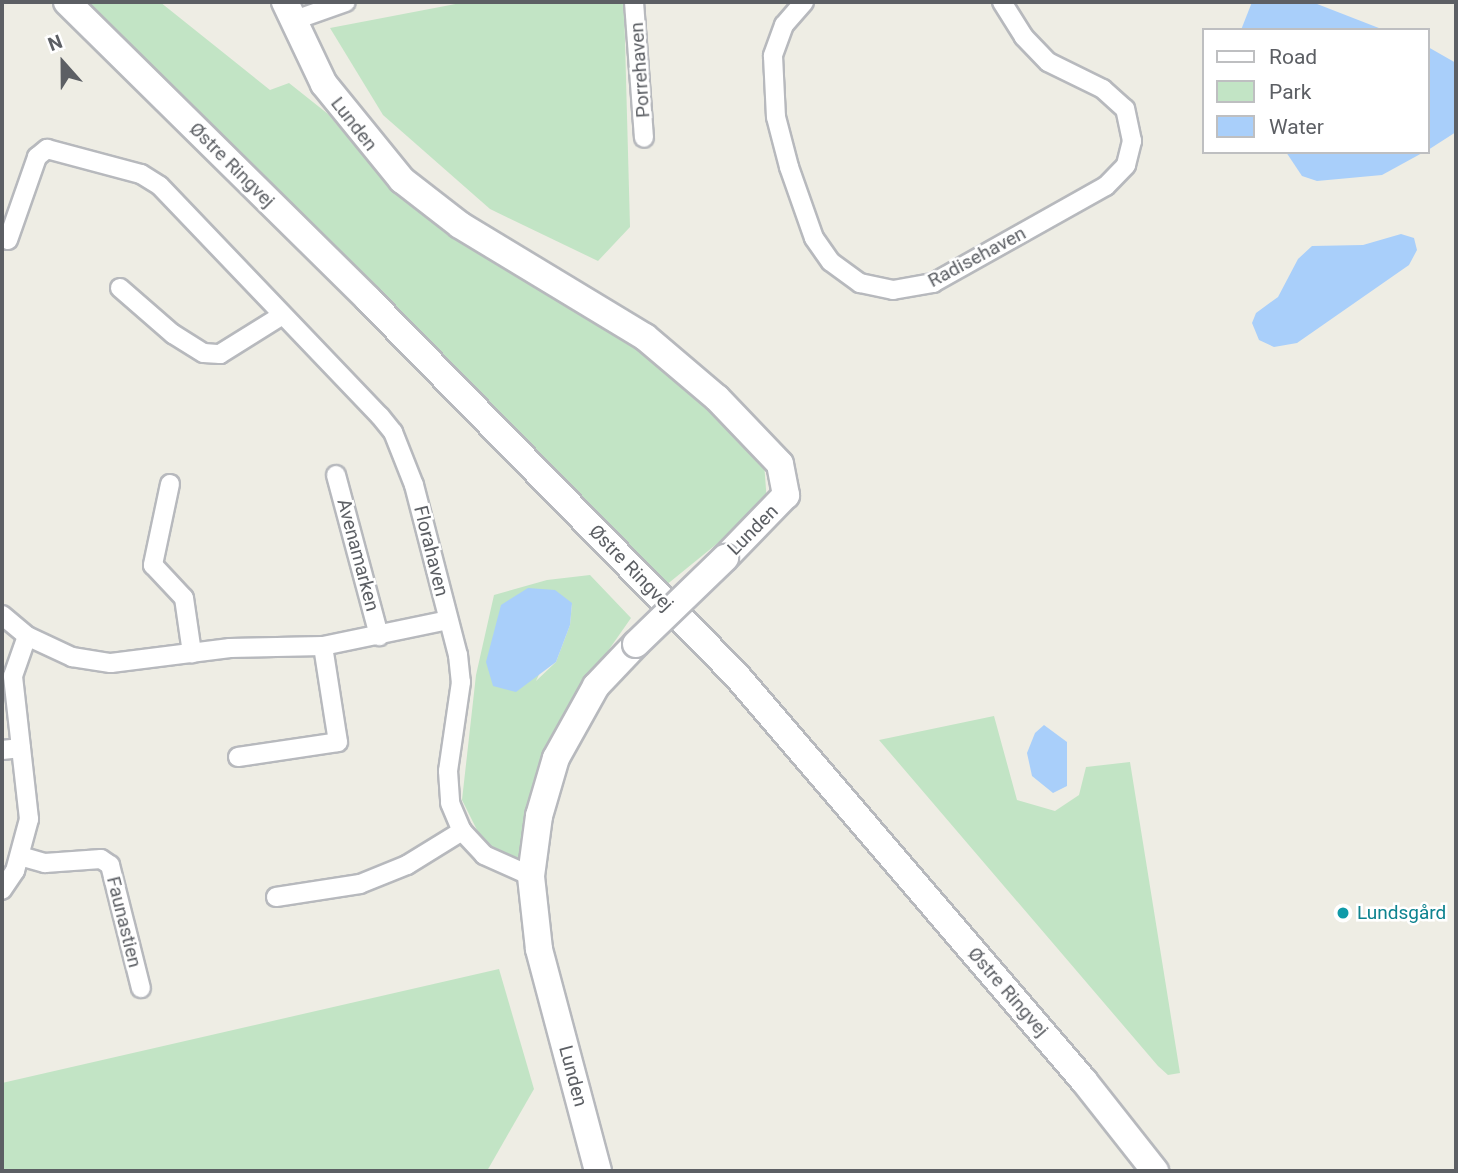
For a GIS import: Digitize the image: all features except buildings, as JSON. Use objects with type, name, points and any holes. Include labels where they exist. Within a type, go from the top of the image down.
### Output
[{"type":"main road","name":"Østre Ringvej","points":[[67,2],[368,299],[737,676],[1084,1081],[1155,1171]]},
{"type":"main road","name":"Lunden","points":[[289,12],[343,111],[402,180],[460,225],[645,337],[772,453],[786,478],[786,495],[596,687],[556,758],[539,816],[531,876],[539,950],[598,1171]]},
{"type":"street","points":[[289,12],[346,2]]},
{"type":"street","name":"Porrehaven","points":[[634,2],[644,138]]},
{"type":"street","name":"Radisehaven","points":[[804,2],[783,25],[773,57],[776,117],[789,167],[814,238],[831,262],[860,283],[893,290],[933,283],[1106,186],[1126,165],[1132,141],[1125,109],[1103,89],[1048,62],[1024,37],[1002,2]]},
{"type":"street","name":"Florahaven","points":[[8,240],[37,157],[47,149],[57,149],[152,179],[393,432],[414,485],[461,682],[448,771],[450,803],[462,831],[484,855],[531,876]]},
{"type":"street","points":[[120,288],[173,334],[204,353],[220,354],[281,316]]},
{"type":"street","name":"Avenamarken","points":[[337,475],[379,636]]},
{"type":"street","points":[[170,484],[153,565],[184,598],[192,653]]},
{"type":"street","name":"Avenamarken","points":[[2,615],[27,636],[72,657],[111,663],[192,653],[323,646],[448,620]]},
{"type":"street","points":[[2,890],[20,856],[29,796],[13,677],[27,636]]},
{"type":"street","points":[[238,757],[338,742],[323,646]]},
{"type":"street","points":[[2,750],[21,747]]},
{"type":"street","points":[[276,897],[360,884],[407,865],[462,831]]},
{"type":"street","name":"Faunastien","points":[[20,856],[45,863],[101,859],[110,865],[141,988]]},
{"type":"green space","points":[[85,2],[160,2],[270,90],[289,83],[328,114],[381,177],[439,224],[645,343],[764,462],[767,503],[665,586],[454,368]]},
{"type":"green space","points":[[466,2],[624,4],[630,227],[598,261],[490,209],[383,115],[330,28]]},
{"type":"green space","points":[[590,575],[631,618],[580,691],[545,755],[528,808],[520,859],[502,857],[481,838],[462,800],[476,675],[494,595],[547,580]],"holes":[[[572,603],[570,625],[556,662],[536,681]]]},
{"type":"green space","points":[[994,716],[1017,800],[1055,811],[1079,795],[1086,767],[1130,762],[1180,1073],[1168,1075],[1158,1066],[879,740]]},
{"type":"green space","points":[[499,969],[534,1089],[487,1171],[2,1171],[2,1083]]},
{"type":"water","points":[[1252,2],[1312,2],[1379,28],[1242,28]]},
{"type":"water","points":[[1430,48],[1456,63],[1456,132],[1430,149]]},
{"type":"water","points":[[1287,154],[1420,154],[1382,175],[1317,181],[1302,176]]},
{"type":"water","points":[[1401,234],[1414,238],[1417,250],[1409,265],[1297,343],[1274,347],[1259,340],[1252,323],[1256,313],[1278,297],[1298,259],[1312,246],[1363,245]]},
{"type":"water","points":[[528,588],[555,590],[572,603],[570,625],[556,662],[516,692],[493,686],[486,662],[501,605]]},
{"type":"water","points":[[1044,725],[1067,742],[1067,786],[1053,793],[1032,776],[1027,753],[1035,733]]},
{"type":"place","name":"Lundsgård","points":[[1343,913]]}]
